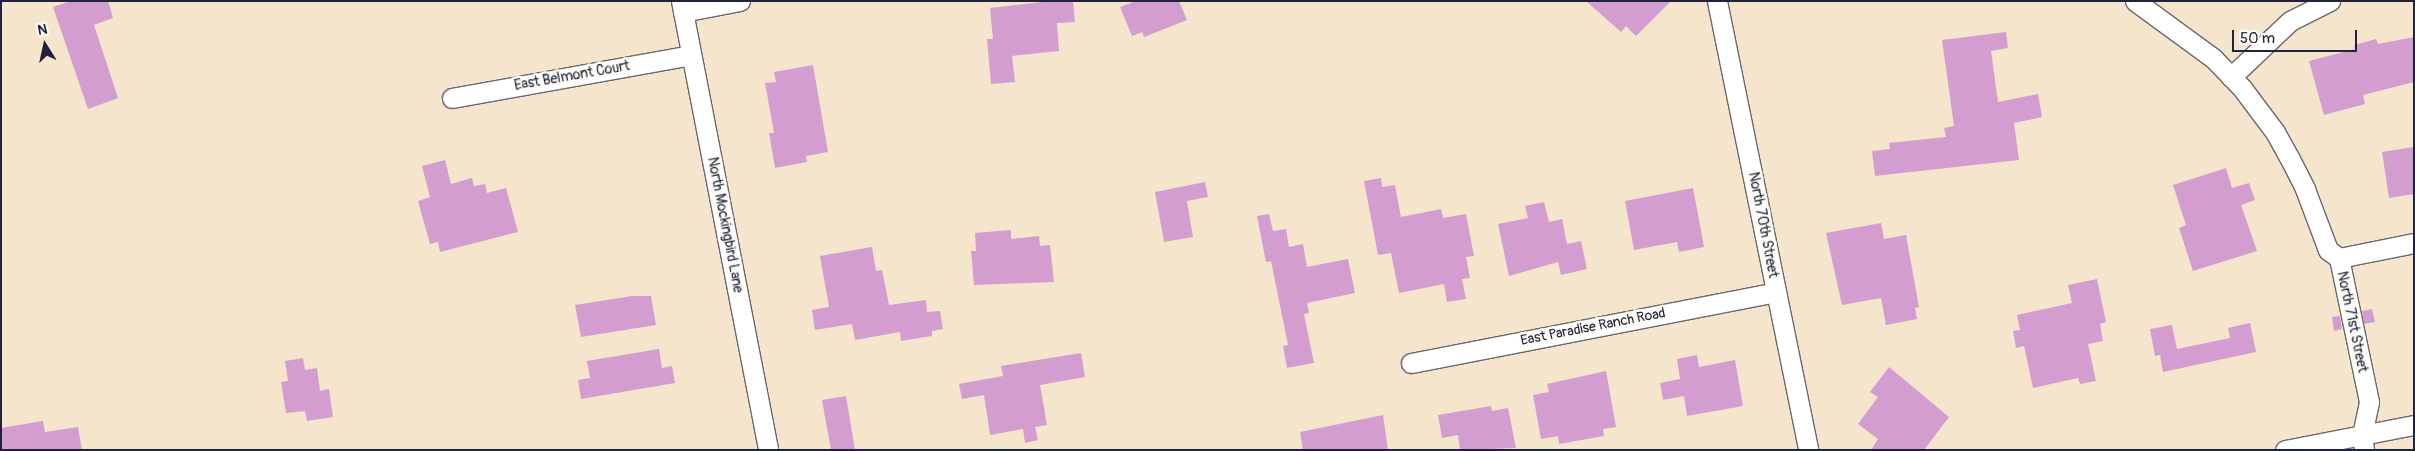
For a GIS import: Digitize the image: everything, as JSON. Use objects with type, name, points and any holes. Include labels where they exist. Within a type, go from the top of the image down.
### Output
[{"type":"street","points":[[682,7],[740,1]]},
{"type":"street","name":"North 70th Street","points":[[1717,1],[1808,450]]},
{"type":"street","name":"North 71st Street","points":[[2136,1],[2212,58],[2231,77],[2275,132],[2305,189],[2328,250],[2339,258],[2369,402],[2363,442]]},
{"type":"street","points":[[2231,77],[2290,21],[2330,1]]},
{"type":"street","name":"North Mockingbird Lane","points":[[682,7],[768,450]]},
{"type":"street","name":"East Belmont Court","points":[[452,98],[692,55]]},
{"type":"street","points":[[2339,258],[2414,243]]},
{"type":"street","name":"East Paradise Ranch Road","points":[[1411,363],[1776,292]]},
{"type":"street","points":[[2285,450],[2363,442],[2414,425]]},
{"type":"building","points":[[71,1],[108,1],[113,18],[94,25],[118,98],[88,109],[53,7]]},
{"type":"building","points":[[1052,1],[1073,1],[1075,22],[1057,23],[1059,51],[1012,56],[1015,82],[991,84],[987,39],[993,39],[990,8]]},
{"type":"building","points":[[1136,1],[1179,1],[1187,20],[1144,37],[1142,32],[1132,36],[1120,7]]},
{"type":"building","points":[[1586,1],[1671,1],[1636,36],[1626,26],[1621,32]]},
{"type":"building","points":[[2006,32],[2008,48],[1991,51],[1998,102],[2038,94],[2042,117],[2014,123],[2019,160],[1875,176],[1872,151],[1890,149],[1889,143],[1946,137],[1944,128],[1954,126],[1942,40]]},
{"type":"building","points":[[2414,37],[2414,82],[2363,95],[2365,104],[2324,115],[2309,61],[2355,49],[2354,45],[2376,39],[2378,44]]},
{"type":"building","points":[[813,65],[828,152],[806,156],[807,162],[775,168],[769,133],[774,133],[765,83],[776,82],[774,72]]},
{"type":"building","points":[[2414,147],[2414,194],[2389,198],[2382,152]]},
{"type":"building","points":[[445,160],[451,184],[472,178],[474,186],[485,184],[487,193],[506,188],[518,232],[440,252],[438,242],[430,244],[418,201],[430,197],[422,166]]},
{"type":"building","points":[[2226,168],[2232,188],[2249,183],[2255,200],[2241,205],[2257,251],[2193,271],[2179,228],[2186,225],[2173,185]]},
{"type":"building","points":[[1381,178],[1382,187],[1395,185],[1401,217],[1441,209],[1443,218],[1466,214],[1474,256],[1466,257],[1470,278],[1462,279],[1466,299],[1447,302],[1444,284],[1399,293],[1391,253],[1378,255],[1364,181]]},
{"type":"building","points":[[1205,182],[1208,197],[1187,201],[1193,237],[1164,242],[1155,192]]},
{"type":"building","points":[[1693,188],[1704,247],[1679,252],[1677,242],[1634,250],[1625,201]]},
{"type":"building","points":[[1544,202],[1549,222],[1562,219],[1567,244],[1581,241],[1587,269],[1561,275],[1558,262],[1509,276],[1498,224],[1528,218],[1525,206]]},
{"type":"building","points":[[1269,214],[1273,231],[1286,229],[1289,247],[1303,244],[1307,267],[1348,259],[1355,293],[1307,303],[1309,313],[1304,314],[1314,363],[1287,368],[1283,346],[1288,345],[1271,261],[1266,262],[1257,216]]},
{"type":"building","points":[[1881,223],[1884,239],[1906,235],[1919,307],[1915,308],[1917,319],[1886,325],[1881,298],[1842,305],[1826,233]]},
{"type":"building","points":[[1011,230],[1011,239],[1039,236],[1040,246],[1050,245],[1054,282],[974,285],[971,251],[976,251],[975,233]]},
{"type":"building","points":[[872,247],[876,271],[882,270],[889,305],[926,300],[927,312],[940,311],[943,329],[932,331],[932,336],[901,341],[900,332],[855,340],[852,324],[815,330],[812,310],[829,307],[820,256]]},
{"type":"building","points":[[2097,279],[2106,322],[2100,324],[2103,341],[2088,344],[2096,381],[2080,384],[2078,378],[2033,388],[2024,346],[2016,348],[2013,331],[2020,330],[2017,315],[2072,303],[2068,285]]},
{"type":"building","points":[[632,296],[651,296],[656,325],[581,337],[575,305]]},
{"type":"building","points":[[2372,309],[2375,322],[2364,324],[2362,311]]},
{"type":"building","points":[[2340,316],[2342,329],[2334,331],[2332,317]]},
{"type":"building","points":[[2250,323],[2256,352],[2163,372],[2160,355],[2155,356],[2150,329],[2172,325],[2177,349],[2230,338],[2228,328]]},
{"type":"building","points":[[659,349],[662,368],[672,366],[675,383],[581,399],[578,380],[590,378],[587,361]]},
{"type":"building","points":[[1081,353],[1085,377],[1040,385],[1047,425],[1035,427],[1038,440],[1025,443],[1023,429],[990,435],[984,395],[962,399],[959,384],[1003,376],[1001,366]]},
{"type":"building","points":[[1697,355],[1699,367],[1735,360],[1743,406],[1687,416],[1684,396],[1663,400],[1660,383],[1680,379],[1677,359]]},
{"type":"building","points":[[303,358],[305,370],[317,368],[320,391],[329,389],[333,417],[307,421],[305,411],[286,413],[281,382],[288,381],[285,361]]},
{"type":"building","points":[[1889,367],[1949,417],[1924,450],[1871,450],[1878,439],[1858,424],[1878,397],[1870,392]]},
{"type":"building","points":[[1606,371],[1616,427],[1603,429],[1604,436],[1559,444],[1558,436],[1541,439],[1533,395],[1549,392],[1547,384]]},
{"type":"building","points":[[846,396],[855,450],[831,450],[822,400]]},
{"type":"building","points":[[1491,406],[1492,411],[1508,408],[1516,448],[1460,450],[1458,435],[1442,438],[1438,415]]},
{"type":"building","points":[[1383,415],[1388,450],[1303,450],[1300,432]]},
{"type":"building","points":[[43,421],[45,432],[78,427],[82,450],[1,450],[1,428]]}]
